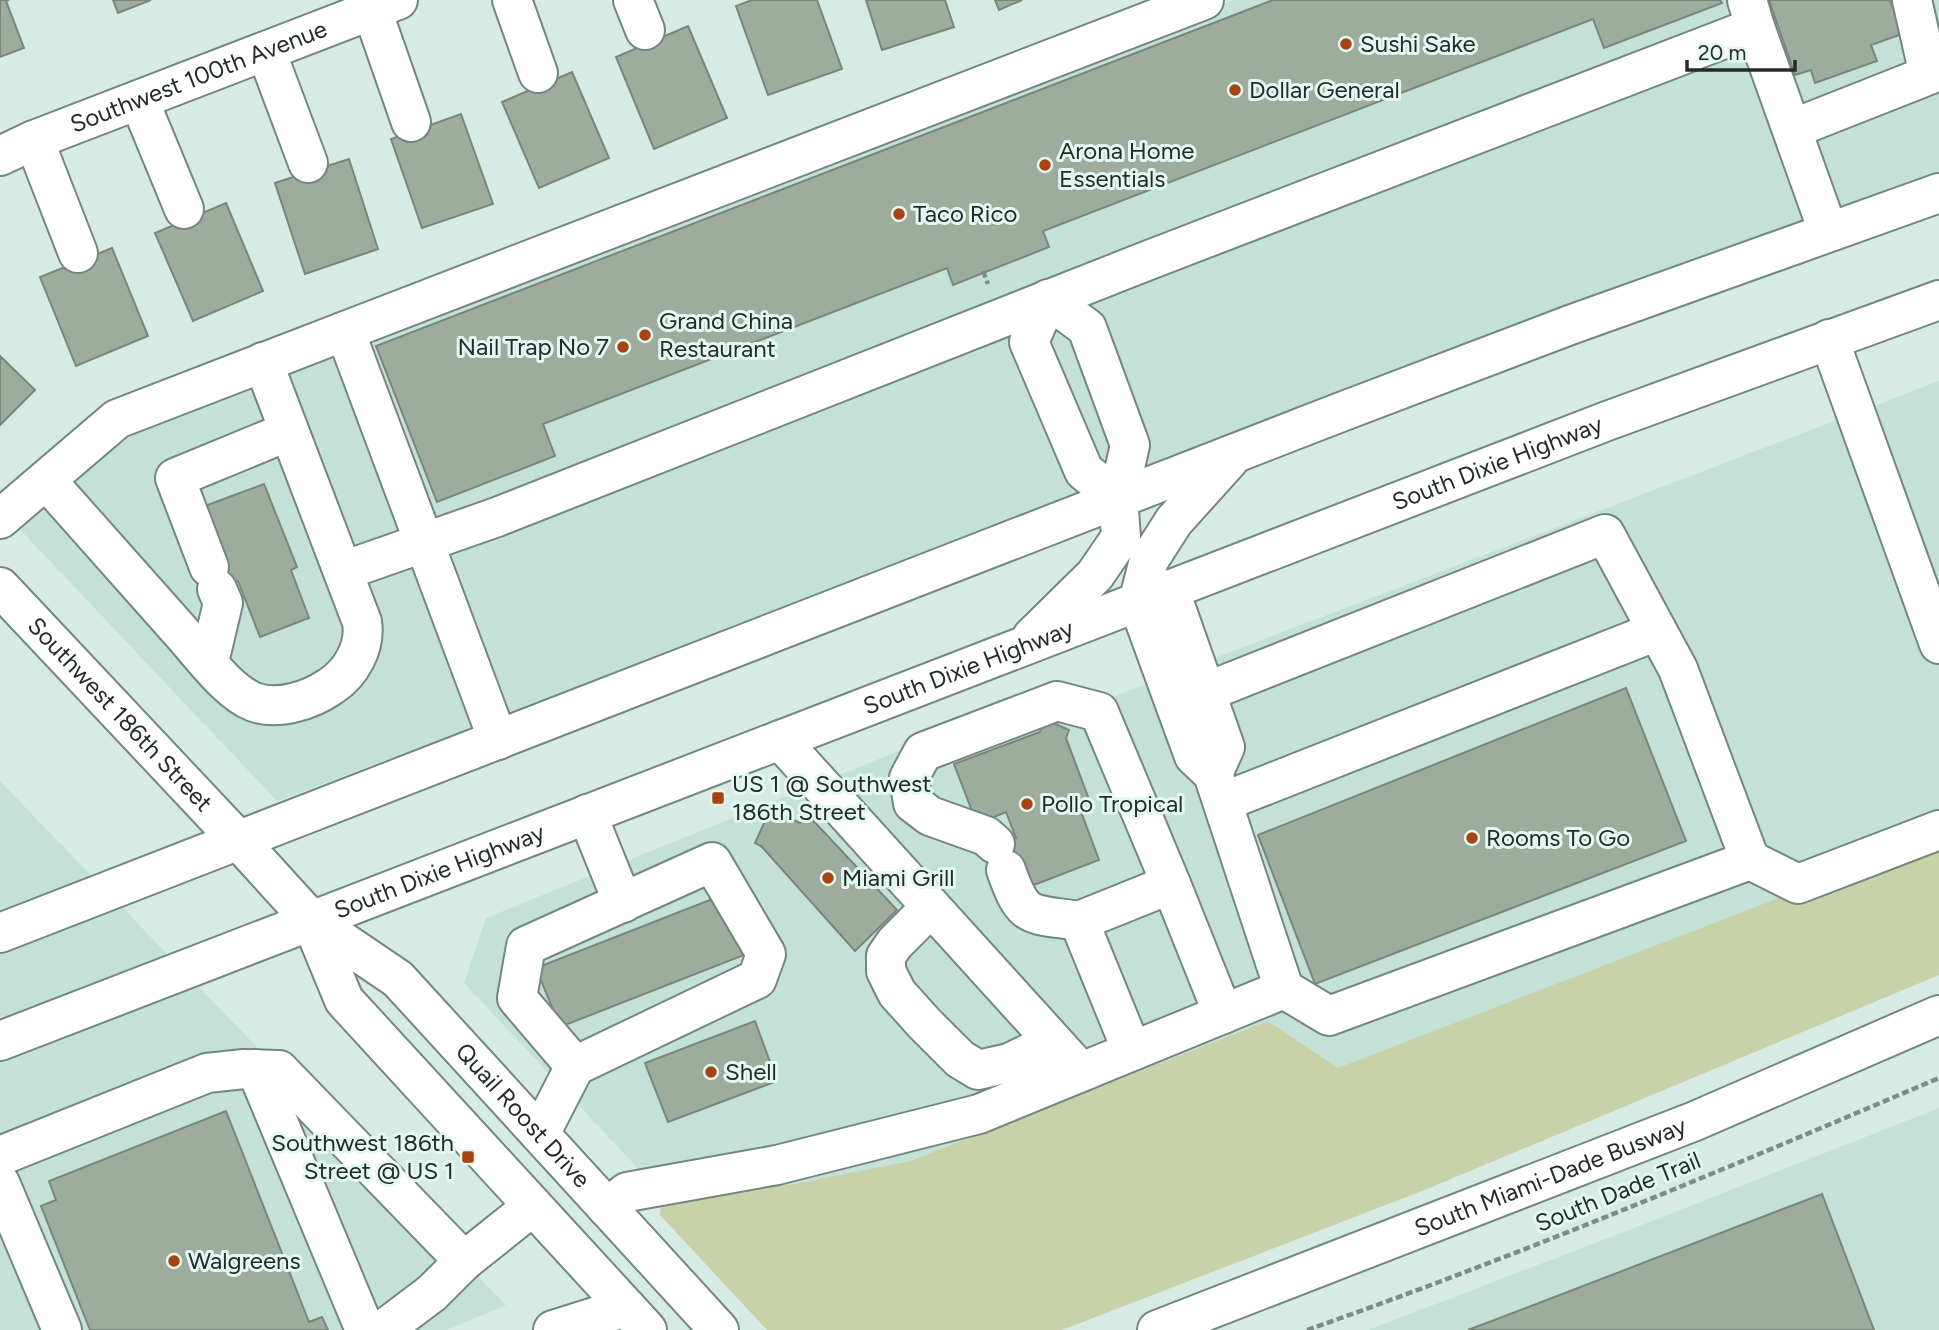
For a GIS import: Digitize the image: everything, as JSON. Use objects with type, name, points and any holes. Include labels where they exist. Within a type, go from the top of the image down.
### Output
[{"type":"main road","points":[[512,0],[538,73]]},
{"type":"main road","points":[[0,519],[117,419],[1204,0]]},
{"type":"main road","points":[[1792,129],[1928,75],[1912,0]]},
{"type":"main road","points":[[385,5],[411,122]]},
{"type":"main road","name":"Southwest 100th Avenue","points":[[0,156],[34,140],[385,5]]},
{"type":"main road","points":[[343,571],[497,517],[1048,299],[1751,14],[1828,231]]},
{"type":"main road","points":[[266,51],[308,163]]},
{"type":"main road","points":[[139,100],[184,209]]},
{"type":"main road","points":[[34,140],[78,253]]},
{"type":"main road","points":[[0,933],[1570,325],[1939,193]]},
{"type":"main road","points":[[1048,299],[1029,342],[1084,471],[1118,498]]},
{"type":"main road","points":[[1021,648],[1095,575],[1121,537],[1118,498],[1130,444],[1087,328],[1048,299]]},
{"type":"main road","name":"South Dixie Highway","points":[[0,1041],[1607,421],[1939,300]]},
{"type":"main road","points":[[345,331],[498,740]]},
{"type":"main road","points":[[1829,339],[1939,644]]},
{"type":"main road","points":[[46,480],[240,694],[263,705],[291,702],[328,688],[347,670],[359,650],[363,638],[362,622],[263,362]]},
{"type":"main road","points":[[209,662],[223,603],[175,478],[289,431]]},
{"type":"main road","points":[[1236,453],[1174,521],[1149,560],[1154,597],[1194,756],[1218,788],[1284,989],[1329,1016],[1750,860]]},
{"type":"main road","points":[[1206,692],[1605,534],[1678,669],[1750,860],[1798,884],[1939,830]]},
{"type":"main road","name":"Southwest 186th Street","points":[[0,587],[239,841]]},
{"type":"main road","points":[[1154,597],[1206,692],[1224,747],[1218,788]]},
{"type":"main road","points":[[1218,788],[1657,631]]},
{"type":"main road","points":[[1171,884],[1079,921],[1033,914],[1022,907],[1016,898],[1001,857],[986,836],[930,816],[913,803],[909,778],[923,752],[1057,701],[1099,712],[1171,884],[1223,1014]]},
{"type":"main road","points":[[780,740],[1081,1072]]},
{"type":"main road","points":[[587,814],[623,902]]},
{"type":"main road","name":"Quail Roost Drive","points":[[239,841],[311,920],[398,979],[719,1330]]},
{"type":"main road","points":[[540,1134],[575,1066],[757,979],[766,954],[712,862],[526,946],[517,998],[575,1066]]},
{"type":"main road","points":[[931,906],[886,956],[886,971],[897,993],[960,1059],[978,1070],[1009,1063],[1053,1042]]},
{"type":"main road","name":"Quail Roost Drive","points":[[311,920],[344,1000],[636,1319]]},
{"type":"main road","points":[[1079,921],[1132,1051]]},
{"type":"main road","points":[[607,1208],[627,1192],[777,1165],[979,1114],[1284,989]]},
{"type":"main road","name":"South Miami-Dade Busway","points":[[1157,1330],[1695,1121],[1939,1016]]},
{"type":"main road","points":[[256,1069],[365,1330]]},
{"type":"main road","points":[[0,1156],[207,1073],[279,1070],[464,1261]]},
{"type":"main road","points":[[0,1183],[62,1330]]},
{"type":"main road","points":[[383,1330],[432,1293],[464,1261],[533,1206]]},
{"type":"main road","points":[[553,1330],[636,1319]]},
{"type":"path","name":"South Dade Trail","points":[[1307,1330],[1514,1254],[1939,1078]]},
{"type":"shaded area","points":[[1233,0],[1939,0],[1939,176],[277,801],[14,523],[124,428]]},
{"type":"shaded area","points":[[1939,381],[1939,836],[1338,1069],[1268,1021],[910,1161],[794,1184],[662,1194],[464,983],[486,918],[1047,691],[1115,696]]},
{"type":"shaded area","points":[[0,781],[506,1305],[447,1330],[0,1330]]},
{"type":"shaded area","points":[[1939,1108],[1939,1330],[1368,1330],[1624,1232]]},
{"type":"green space","points":[[1939,836],[1939,975],[1427,1189],[1062,1330],[767,1330],[660,1215],[662,1194],[794,1184],[910,1161],[1268,1021],[1338,1068]]},
{"type":"building","points":[[0,0],[9,0],[6,1],[24,48],[0,57]]},
{"type":"building","points":[[113,0],[151,0],[118,13]]},
{"type":"building","points":[[752,0],[817,0],[842,69],[768,95],[736,6]]},
{"type":"building","points":[[866,0],[945,0],[954,27],[882,50]]},
{"type":"building","points":[[995,0],[1022,0],[999,10]]},
{"type":"building","points":[[1273,0],[1720,0],[1722,3],[1604,48],[1593,19],[1043,231],[1049,247],[953,285],[947,268],[543,424],[555,456],[437,502],[376,346]]},
{"type":"building","points":[[1769,0],[1890,0],[1902,34],[1871,45],[1877,61],[1815,83],[1811,70],[1795,75]]},
{"type":"building","points":[[688,26],[727,118],[654,149],[616,57]]},
{"type":"building","points":[[572,72],[609,158],[539,188],[502,102]]},
{"type":"building","points":[[461,114],[493,204],[422,228],[391,139]]},
{"type":"building","points":[[349,159],[378,249],[305,274],[275,183]]},
{"type":"building","points":[[226,203],[263,291],[193,321],[155,233]]},
{"type":"building","points":[[112,248],[148,336],[76,366],[40,277]]},
{"type":"building","points":[[0,356],[35,390],[0,425]]},
{"type":"building","points":[[264,484],[297,567],[291,570],[309,618],[260,637],[238,581],[208,592],[202,507]]},
{"type":"building","name":"Rooms To Go","points":[[1626,688],[1686,841],[1315,984],[1258,835]]},
{"type":"building","name":"Pollo Tropical","points":[[1044,719],[1069,730],[1066,738],[1090,802],[1079,806],[1099,860],[1031,886],[992,845],[1016,838],[1006,812],[977,824],[954,764],[1040,732]]},
{"type":"building","name":"Miami Grill","points":[[770,810],[800,823],[808,815],[897,910],[855,951],[761,846],[755,843]]},
{"type":"building","points":[[725,894],[749,953],[560,1027],[536,968]]},
{"type":"building","name":"Shell","points":[[755,1021],[777,1081],[668,1122],[645,1063]]},
{"type":"building","name":"Walgreens","points":[[226,1111],[309,1322],[322,1317],[328,1330],[90,1330],[41,1206],[56,1200],[49,1181]]},
{"type":"building","points":[[1822,1194],[1874,1330],[1468,1330],[1526,1308]]},
{"type":"place","name":"Sushi Sake","points":[[1346,44]]},
{"type":"place","name":"Dollar General","points":[[1235,90]]},
{"type":"place","name":"Arona Home Essentials","points":[[1045,165]]},
{"type":"place","name":"Taco Rico","points":[[899,214]]},
{"type":"place","name":"Grand China Restaurant","points":[[645,335]]},
{"type":"place","name":"Nail Trap No 7","points":[[623,347]]},
{"type":"place","name":"US 1 @ Southwest 186th Street","points":[[718,798]]},
{"type":"place","name":"Pollo Tropical","points":[[1027,804]]},
{"type":"place","name":"Rooms To Go","points":[[1472,838]]},
{"type":"place","name":"Miami Grill","points":[[828,878]]},
{"type":"place","name":"Shell","points":[[711,1072]]},
{"type":"place","name":"Southwest 186th Street @ US 1","points":[[468,1157]]},
{"type":"place","name":"Walgreens","points":[[174,1261]]}]
